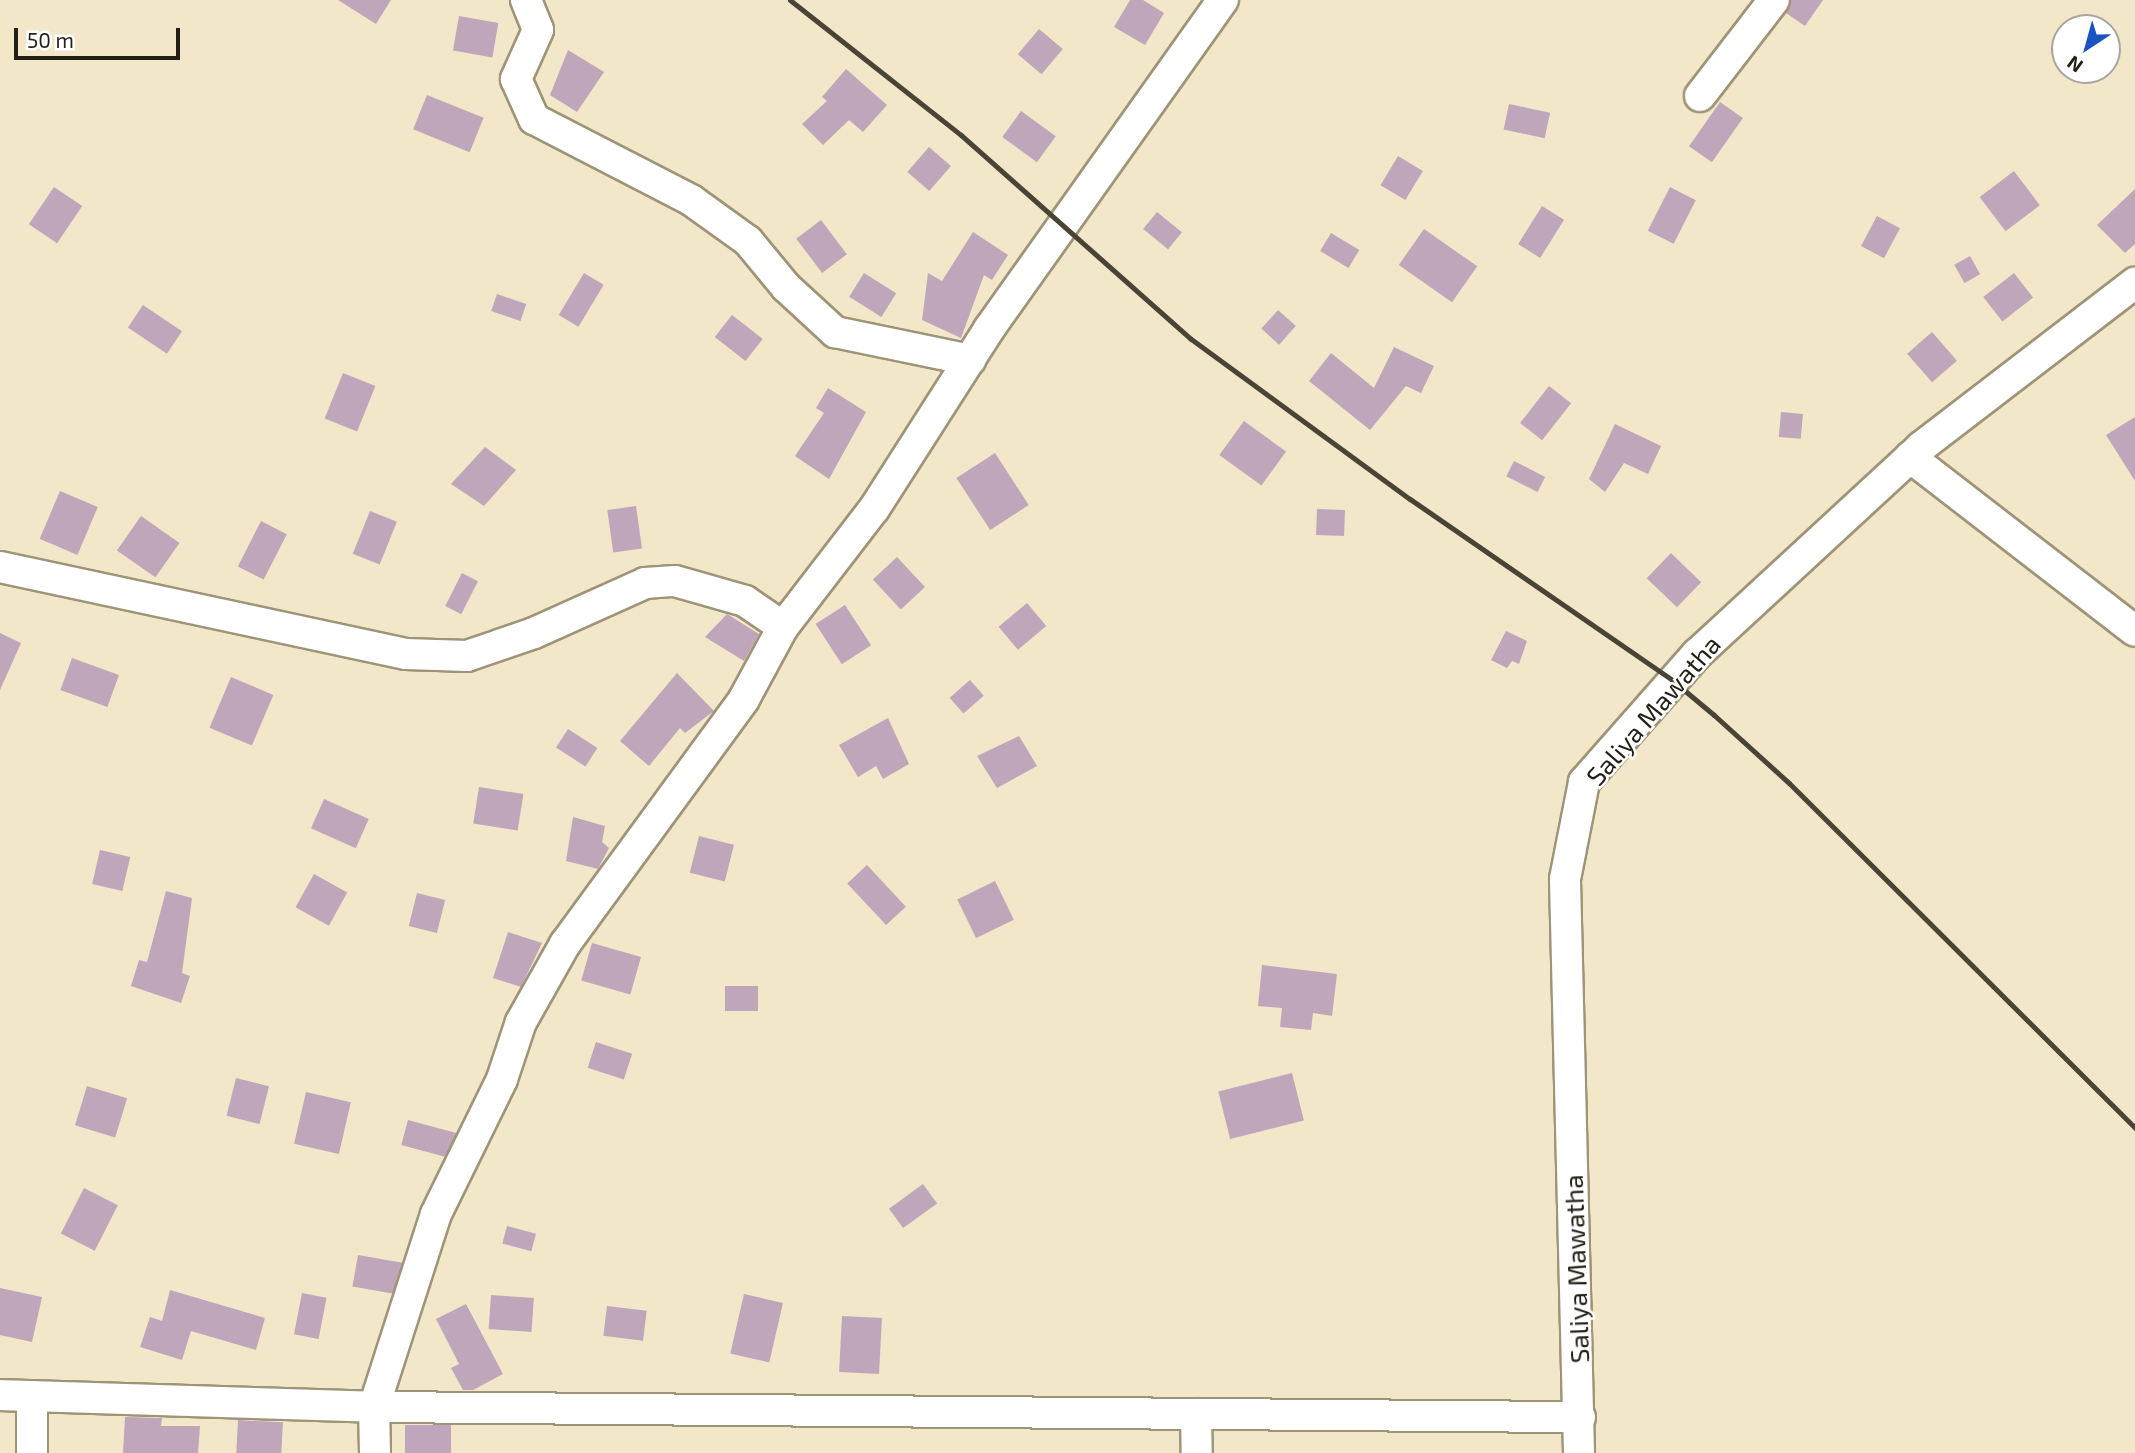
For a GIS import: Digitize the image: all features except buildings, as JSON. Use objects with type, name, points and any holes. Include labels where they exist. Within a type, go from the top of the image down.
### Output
[{"type":"street","points":[[526,0],[538,30],[516,79],[534,119],[691,200],[748,241],[786,287],[835,332],[970,359]]},
{"type":"street","points":[[1700,96],[1774,0]]},
{"type":"street","points":[[375,1453],[373,1407],[436,1214],[502,1079],[521,1022],[565,944],[744,699],[783,627],[874,509],[970,359],[1212,4]]},
{"type":"street","name":"Saliya Mawatha","points":[[1579,1453],[1565,879],[1584,782],[1697,654],[1910,457],[2135,283]]},
{"type":"street","points":[[1910,457],[2135,631]]},
{"type":"street","points":[[0,567],[406,654],[467,656],[534,633],[645,583],[675,581],[745,601],[783,627]]},
{"type":"street","points":[[0,1395],[373,1407],[1580,1417]]},
{"type":"street","points":[[32,1396],[32,1453]]},
{"type":"street","points":[[1196,1415],[1197,1453]]},
{"type":"railway","points":[[790,0],[961,135],[1191,339],[1410,499],[1672,680],[1714,715],[1789,783],[2135,1128]]}]
